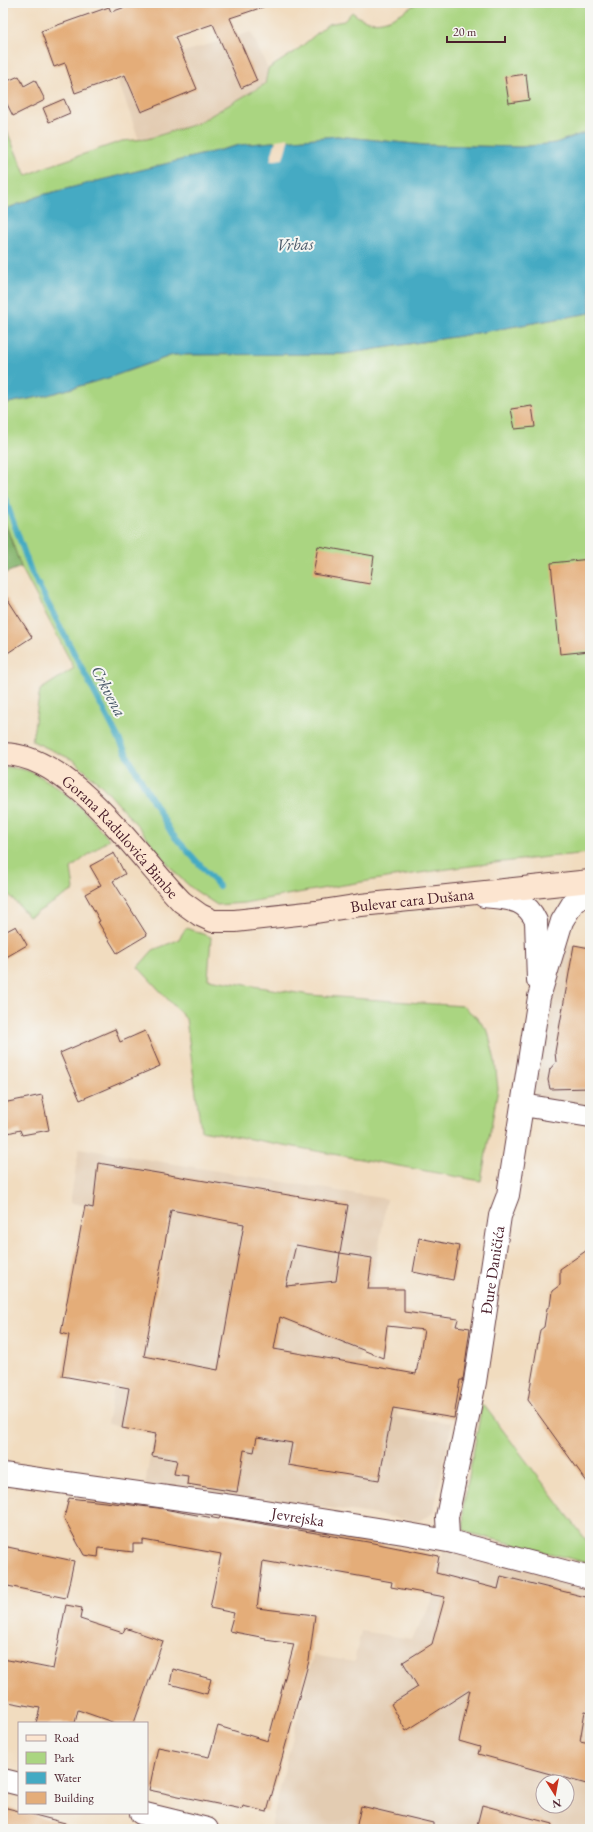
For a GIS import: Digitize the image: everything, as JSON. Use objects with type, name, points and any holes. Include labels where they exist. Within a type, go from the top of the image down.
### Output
[{"type":"street","name":"Gorana Radulovića Bimbe","points":[[3,754],[34,759],[82,791],[182,902],[200,915],[213,921],[235,921]]},
{"type":"street","name":"Bulevar cara Dušana","points":[[235,921],[463,894],[590,881]]},
{"type":"street","name":"Đure Daničića","points":[[453,1542],[448,1536],[447,1518],[475,1382],[500,1216],[508,1195],[539,997],[562,921],[573,903],[590,889]]},
{"type":"street","name":"Đure Daničića","points":[[463,894],[518,901],[532,912],[536,921],[539,997]]},
{"type":"street","points":[[523,1105],[590,1116]]},
{"type":"street","name":"Jevrejska","points":[[3,1474],[253,1509],[453,1542],[590,1578]]},
{"type":"street","points":[[3,1780],[18,1784]]},
{"type":"street","points":[[144,1814],[207,1829]]},
{"type":"shaded area","points":[[251,32],[268,69],[265,84],[196,124],[139,140],[118,80],[180,53]]},
{"type":"shaded area","points":[[560,943],[590,948],[590,1116],[523,1105]]},
{"type":"shaded area","points":[[79,1148],[387,1199],[359,1362],[401,1370],[397,1416],[452,1423],[434,1510],[429,1516],[418,1521],[251,1496],[249,1504],[144,1491],[154,1433],[107,1424],[122,1346],[147,1350],[171,1221],[70,1203]]},
{"type":"shaded area","points":[[444,1548],[590,1587],[590,1829],[270,1829],[313,1655],[354,1662],[361,1631],[412,1639],[431,1604]]},
{"type":"green space","points":[[417,3],[584,3],[590,15],[590,131],[555,143],[521,147],[424,145],[337,136],[240,145],[42,195],[3,210],[3,122],[26,176],[43,168],[122,141],[147,139],[196,124],[265,84],[268,69],[296,51],[328,24],[344,21],[352,12],[361,18],[377,22],[393,17]]},
{"type":"green space","points":[[590,313],[590,853],[460,867],[330,887],[244,903],[217,905],[193,889],[176,874],[137,825],[103,787],[73,760],[32,741],[40,690],[74,668],[21,567],[3,517],[3,404],[44,396],[108,378],[173,355],[344,354],[460,336]]},
{"type":"green space","points":[[3,517],[21,567],[3,574]]},
{"type":"green space","points":[[7,767],[31,772],[54,785],[74,801],[109,839],[71,868],[74,890],[29,917],[3,888],[3,768]]},
{"type":"green space","points":[[186,928],[211,937],[208,979],[310,995],[463,1006],[477,1018],[488,1031],[495,1061],[498,1089],[481,1181],[201,1130],[186,1019],[138,967],[153,950],[178,940]]},
{"type":"green space","points":[[483,1404],[590,1545],[588,1563],[469,1533],[464,1530],[463,1509]]},
{"type":"water","name":"Vrbas","points":[[590,131],[590,313],[460,336],[344,354],[173,355],[108,378],[44,396],[3,404],[3,210],[42,195],[240,145],[337,136],[424,145],[521,147],[555,143]]},
{"type":"pier","points":[[289,138],[283,159],[270,161],[276,140]]},
{"type":"building","points":[[137,3],[266,3],[266,6],[230,18],[257,81],[241,88],[213,24],[175,37],[197,89],[141,112],[125,75],[75,93],[65,63],[54,67],[41,31],[109,7],[111,12]]},
{"type":"building","points":[[526,74],[529,100],[509,103],[505,77]]},
{"type":"building","points":[[19,76],[24,86],[35,80],[45,100],[13,116],[3,96],[3,83]]},
{"type":"building","points":[[64,99],[70,113],[49,122],[43,108]]},
{"type":"building","points":[[532,406],[535,427],[515,429],[511,409]]},
{"type":"building","points":[[318,546],[374,556],[370,584],[313,574]]},
{"type":"building","points":[[590,559],[590,651],[560,654],[551,563]]},
{"type":"building","points":[[3,592],[32,637],[3,656]]},
{"type":"building","points":[[114,853],[125,874],[113,881],[147,935],[117,953],[98,922],[100,921],[85,894],[101,885],[90,866]]},
{"type":"building","points":[[16,926],[27,945],[3,959],[3,933]]},
{"type":"building","points":[[574,945],[590,948],[590,1088],[550,1089],[548,1080],[550,1069],[556,1062],[555,1052]]},
{"type":"building","points":[[115,1029],[120,1042],[145,1031],[160,1066],[80,1100],[60,1053]]},
{"type":"building","points":[[42,1095],[49,1130],[22,1135],[20,1130],[8,1133],[3,1103]]},
{"type":"building","points":[[98,1163],[348,1205],[340,1253],[372,1258],[368,1289],[404,1289],[404,1312],[458,1319],[456,1326],[470,1328],[463,1380],[460,1380],[454,1418],[393,1408],[379,1480],[288,1465],[292,1443],[257,1437],[254,1452],[244,1450],[237,1492],[187,1484],[188,1476],[174,1474],[177,1460],[152,1456],[156,1434],[122,1428],[129,1388],[62,1376],[69,1335],[61,1333],[85,1206],[93,1208]],"holes":[[[171,1210],[244,1224],[218,1370],[144,1356]],[[296,1245],[340,1253],[336,1281],[286,1286]],[[280,1317],[383,1358],[387,1326],[424,1330],[416,1374],[274,1349]]]},
{"type":"building","points":[[419,1238],[459,1246],[453,1280],[413,1272]]},
{"type":"building","points":[[590,1248],[590,1486],[528,1400],[540,1330],[544,1327],[547,1308],[550,1306],[552,1291],[560,1285],[560,1269]]},
{"type":"building","points":[[69,1498],[158,1508],[219,1519],[220,1517],[229,1518],[439,1556],[436,1573],[498,1589],[501,1576],[590,1598],[590,1712],[585,1711],[580,1741],[590,1743],[590,1785],[575,1781],[575,1774],[550,1774],[478,1754],[480,1747],[459,1741],[470,1690],[406,1731],[391,1704],[418,1687],[403,1662],[432,1644],[445,1597],[391,1587],[392,1582],[280,1562],[280,1564],[263,1561],[257,1608],[315,1615],[309,1661],[267,1812],[243,1806],[242,1809],[149,1790],[158,1747],[209,1757],[218,1726],[268,1741],[294,1644],[265,1640],[266,1638],[229,1631],[234,1613],[210,1608],[221,1554],[143,1540],[143,1544],[133,1544],[133,1552],[99,1548],[98,1557],[84,1555],[64,1518]]},
{"type":"building","points":[[3,1546],[74,1561],[66,1598],[3,1585]]},
{"type":"building","points":[[66,1605],[82,1608],[80,1619],[123,1633],[125,1628],[163,1641],[134,1722],[112,1722],[78,1710],[75,1722],[36,1722],[40,1708],[3,1701],[3,1659],[53,1669]]},
{"type":"building","points":[[173,1669],[211,1679],[207,1694],[170,1684]]},
{"type":"building","points":[[482,1805],[553,1824],[552,1829],[476,1829]]},
{"type":"building","points":[[361,1806],[433,1823],[433,1829],[356,1829]]},
{"type":"building","points":[[3,1807],[18,1811],[18,1814],[31,1814],[65,1823],[65,1829],[3,1829]]},
{"type":"waterway","name":"Crkvena","points":[[3,493],[31,571],[133,766],[172,834],[219,886]]}]
